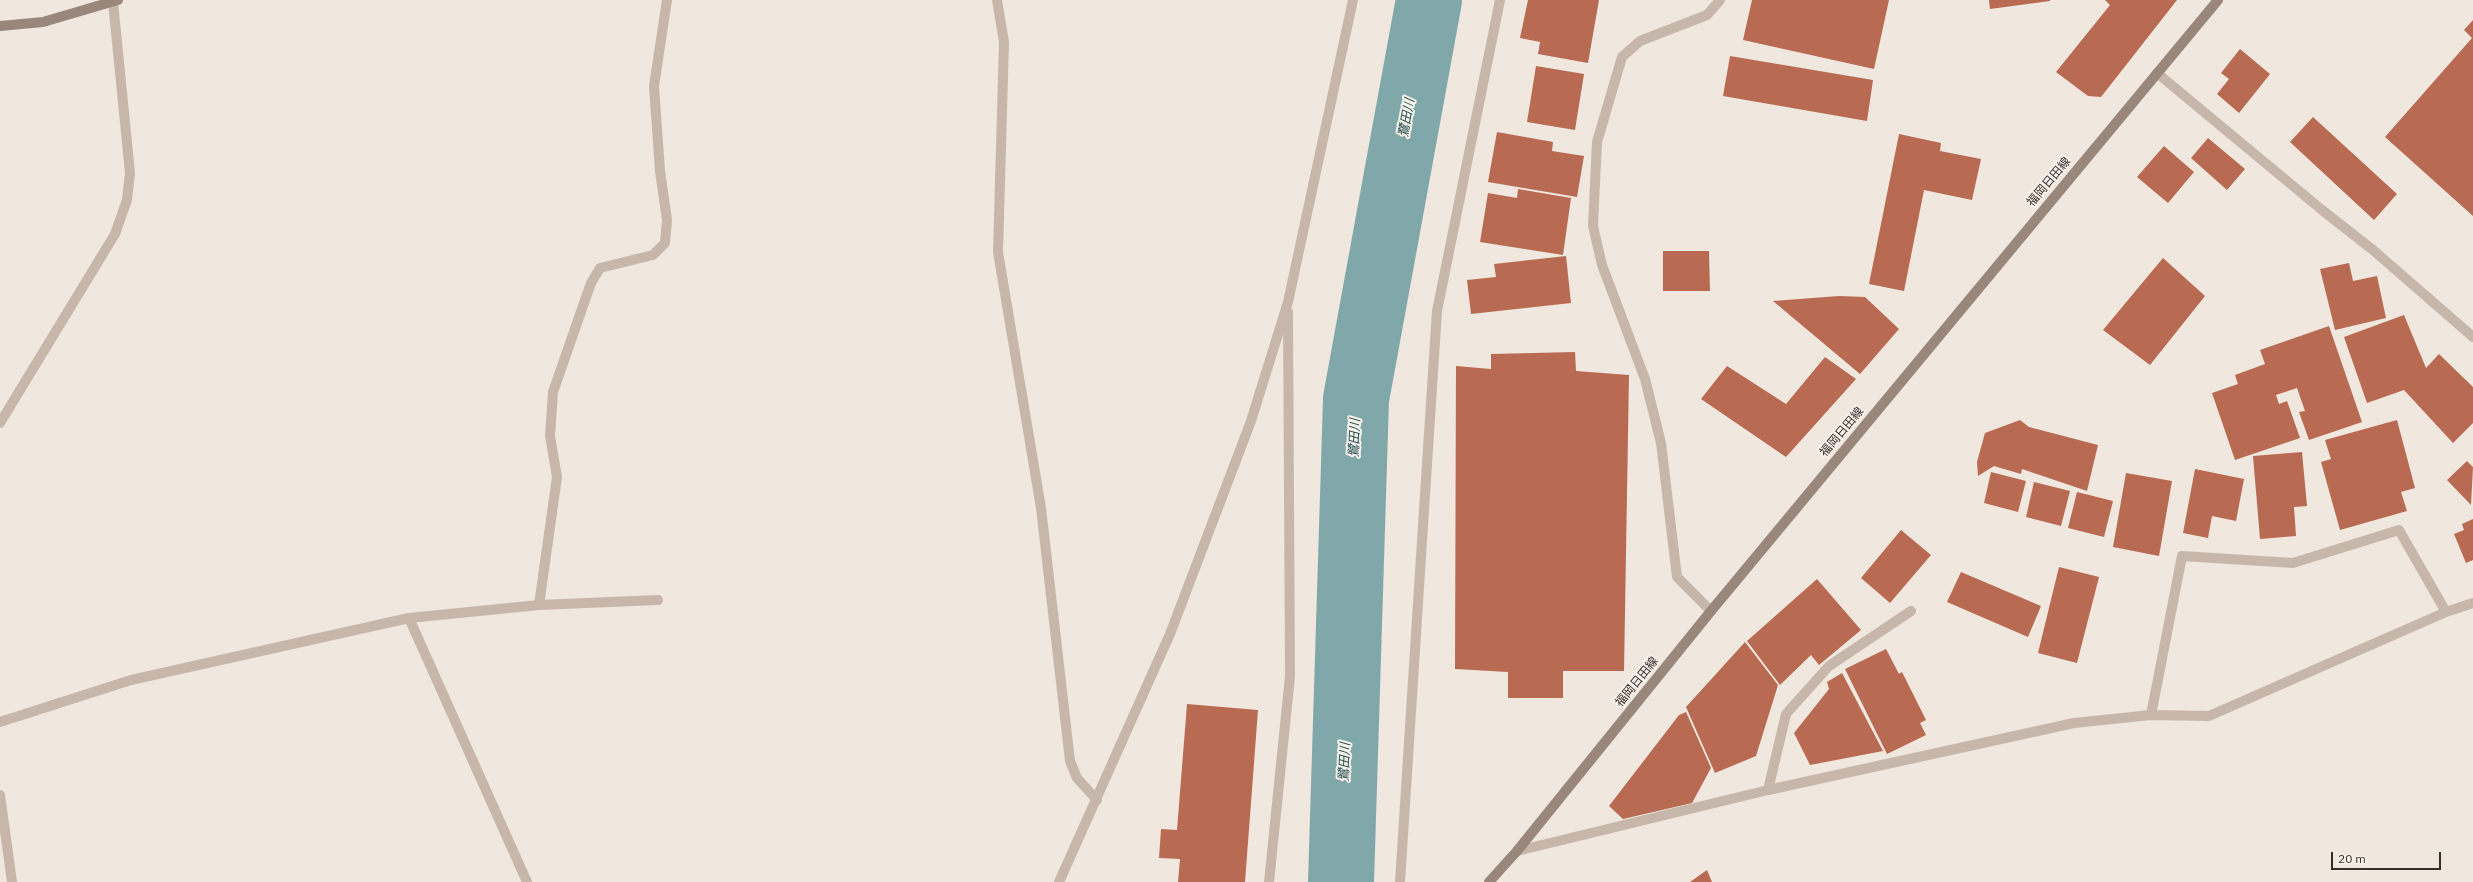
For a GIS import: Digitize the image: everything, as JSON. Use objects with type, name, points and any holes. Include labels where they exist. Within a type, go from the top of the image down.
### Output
[{"type":"main road","name":"福岡日田線","points":[[1489,882],[1517,851],[1711,611],[2218,0]]},
{"type":"main road","points":[[0,26],[43,22],[114,1]]},
{"type":"street","points":[[539,605],[557,477],[550,436],[553,392],[591,283],[600,268],[653,255],[665,243],[667,220],[654,86],[667,0]]},
{"type":"street","points":[[997,0],[1004,42],[998,252],[1041,508],[1070,761],[1077,778],[1097,800]]},
{"type":"street","points":[[1059,882],[1170,634],[1251,421],[1288,302],[1353,0]]},
{"type":"street","points":[[1400,882],[1437,311],[1500,0]]},
{"type":"street","points":[[1711,611],[1677,577],[1659,436],[1645,379],[1602,265],[1593,226],[1597,142],[1622,57],[1640,41],[1707,15],[1720,0]]},
{"type":"street","points":[[0,423],[115,234],[127,200],[130,173],[114,1]]},
{"type":"street","points":[[2157,73],[2322,210],[2373,250],[2473,338]]},
{"type":"street","points":[[1269,882],[1290,676],[1288,302]]},
{"type":"street","points":[[2151,715],[2182,556],[2293,563],[2399,530],[2446,612]]},
{"type":"street","points":[[0,722],[131,680],[409,618],[539,605],[658,600]]},
{"type":"street","points":[[1517,851],[1768,790],[2074,724],[2151,715],[2209,716],[2446,612],[2473,603]]},
{"type":"street","points":[[1768,790],[1786,714],[1829,666],[1911,611]]},
{"type":"street","points":[[409,618],[527,882]]},
{"type":"street","points":[[0,796],[12,882]]},
{"type":"building","points":[[1528,0],[1599,0],[1588,63],[1538,54],[1540,42],[1520,38]]},
{"type":"building","points":[[1752,0],[1889,0],[1874,69],[1743,40]]},
{"type":"building","points":[[1989,0],[2050,0],[2050,1],[1990,9]]},
{"type":"building","points":[[2105,0],[2177,0],[2101,97],[2088,96],[2056,72],[2110,5]]},
{"type":"building","points":[[2473,20],[2473,216],[2385,137],[2472,38],[2464,30]]},
{"type":"building","points":[[2240,49],[2270,74],[2239,113],[2217,94],[2229,79],[2221,73]]},
{"type":"building","points":[[1730,56],[1873,80],[1867,121],[1723,96]]},
{"type":"building","points":[[1536,66],[1584,74],[1575,130],[1527,122]]},
{"type":"building","points":[[2313,117],[2397,194],[2374,220],[2290,142]]},
{"type":"building","points":[[1497,132],[1553,142],[1552,151],[1584,156],[1577,197],[1488,182]]},
{"type":"building","points":[[1899,134],[1941,143],[1940,151],[1981,159],[1972,200],[1924,190],[1904,291],[1869,284]]},
{"type":"building","points":[[2208,138],[2245,169],[2227,190],[2191,158]]},
{"type":"building","points":[[2164,146],[2194,172],[2168,203],[2137,177]]},
{"type":"building","points":[[1518,189],[1571,198],[1563,255],[1480,242],[1488,193],[1517,198]]},
{"type":"building","points":[[1663,251],[1709,251],[1710,291],[1663,291]]},
{"type":"building","points":[[1566,256],[1571,303],[1471,314],[1467,280],[1496,277],[1494,264]]},
{"type":"building","points":[[2163,258],[2205,296],[2150,365],[2103,330]]},
{"type":"building","points":[[2349,263],[2353,281],[2377,276],[2386,318],[2335,330],[2320,269]]},
{"type":"building","points":[[1839,296],[1865,297],[1899,329],[1860,374],[1773,301]]},
{"type":"building","points":[[2404,315],[2426,368],[2439,354],[2473,387],[2473,423],[2453,443],[2404,390],[2367,403],[2344,337]]},
{"type":"building","points":[[2329,326],[2362,422],[2309,440],[2299,412],[2305,411],[2297,388],[2276,395],[2279,404],[2287,401],[2300,438],[2235,460],[2212,393],[2238,384],[2235,375],[2265,364],[2260,350]]},
{"type":"building","points":[[1575,352],[1576,371],[1629,375],[1624,671],[1563,671],[1563,698],[1508,698],[1508,672],[1455,669],[1456,366],[1491,369],[1491,354]]},
{"type":"building","points":[[1825,357],[1856,379],[1786,457],[1701,399],[1727,366],[1786,404]]},
{"type":"building","points":[[2020,420],[2029,427],[2098,445],[2087,491],[2022,469],[2021,474],[1994,466],[1978,476],[1977,462],[1985,433]]},
{"type":"building","points":[[2397,420],[2415,488],[2401,492],[2407,511],[2340,530],[2321,462],[2331,459],[2325,440]]},
{"type":"building","points":[[2302,452],[2307,506],[2294,507],[2296,536],[2260,539],[2253,456]]},
{"type":"building","points":[[2467,461],[2473,467],[2471,505],[2447,480]]},
{"type":"building","points":[[2195,469],[2244,479],[2236,521],[2212,516],[2208,538],[2183,533]]},
{"type":"building","points":[[1991,472],[2026,481],[2018,512],[1984,503]]},
{"type":"building","points":[[2126,473],[2172,481],[2159,556],[2113,547]]},
{"type":"building","points":[[2034,482],[2070,491],[2061,526],[2026,517]]},
{"type":"building","points":[[2077,492],[2113,501],[2104,537],[2068,528]]},
{"type":"building","points":[[2473,519],[2473,560],[2466,563],[2454,534],[2464,530],[2462,524]]},
{"type":"building","points":[[1901,530],[1931,555],[1890,603],[1861,578]]},
{"type":"building","points":[[2059,567],[2099,577],[2077,663],[2038,653]]},
{"type":"building","points":[[1961,572],[2041,606],[2028,637],[1947,602]]},
{"type":"building","points":[[1817,579],[1861,630],[1819,665],[1811,655],[1780,685],[1747,641]]},
{"type":"building","points":[[1745,642],[1778,685],[1756,756],[1715,773],[1686,707]]},
{"type":"building","points":[[1886,649],[1899,674],[1902,672],[1926,720],[1920,723],[1926,735],[1887,754],[1845,669]]},
{"type":"building","points":[[1842,673],[1883,751],[1810,765],[1794,733],[1829,689],[1827,682]]},
{"type":"building","points":[[1187,704],[1258,710],[1245,882],[1178,882],[1180,859],[1159,858],[1161,829],[1177,830]]},
{"type":"building","points":[[1686,712],[1711,768],[1692,803],[1623,819],[1609,806],[1679,715]]},
{"type":"building","points":[[1707,870],[1712,882],[1690,882]]},
{"type":"waterway","name":"鷺田川","points":[[1341,882],[1356,399],[1429,0]]}]
